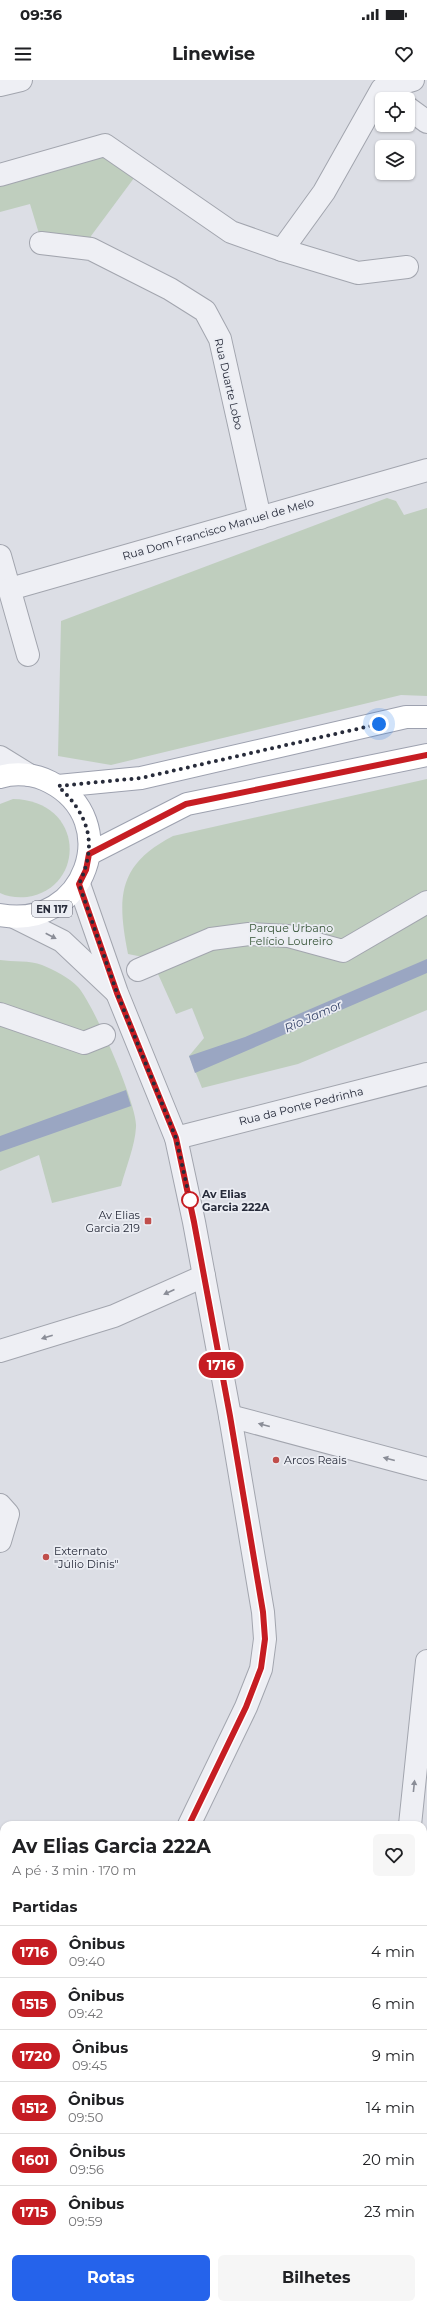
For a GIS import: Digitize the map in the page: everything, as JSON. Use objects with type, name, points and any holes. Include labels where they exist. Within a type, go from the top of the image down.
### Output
[{"type":"main road","name":"EN 117","points":[[58,786],[141,778],[406,717],[427,717]]},
{"type":"main road","points":[[89,854],[186,804],[427,755]]},
{"type":"main road","name":"EN 117","points":[[0,777],[7,775],[29,775],[44,779],[58,786],[72,799],[83,816],[89,834],[89,854],[86,870],[79,884],[62,903],[41,915],[8,917]]},
{"type":"street","points":[[0,86],[20,80]]},
{"type":"street","points":[[282,250],[324,192],[383,89],[413,80]]},
{"type":"street","points":[[415,113],[427,122]]},
{"type":"street","points":[[0,174],[105,145],[231,232],[282,250],[358,272],[407,268]]},
{"type":"street","name":"Rua Duarte Lobo","points":[[41,242],[91,249],[170,289],[204,311],[220,339],[260,518]]},
{"type":"street","name":"Rua Dom Francisco Manuel de Melo","points":[[10,589],[427,470]]},
{"type":"street","points":[[0,556],[28,655]]},
{"type":"street","points":[[0,757],[29,775]]},
{"type":"street","points":[[79,884],[117,993],[176,1138],[230,1416],[262,1605],[265,1639],[261,1668],[246,1707],[191,1821]]},
{"type":"street","points":[[138,970],[210,939],[249,934],[288,936],[343,951],[427,902]]},
{"type":"street","points":[[8,917],[62,941],[117,993]]},
{"type":"street","points":[[0,1014],[84,1043],[104,1034]]},
{"type":"street","name":"Rua da Ponte Pedrinha","points":[[176,1138],[427,1074]]},
{"type":"street","points":[[0,1351],[114,1316],[204,1276]]},
{"type":"street","points":[[230,1416],[427,1469]]},
{"type":"street","points":[[0,1505],[8,1514],[0,1541]]},
{"type":"street","points":[[410,1821],[427,1661]]},
{"type":"green space","points":[[103,150],[137,174],[91,236],[94,245],[40,237],[30,204],[0,212],[0,178]]},
{"type":"green space","points":[[387,498],[396,501],[404,515],[427,508],[427,696],[401,695],[111,765],[58,756],[61,621]]},
{"type":"green space","name":"Parque Urbano Felício Loureiro","points":[[427,779],[427,1010],[298,1064],[202,1088],[189,1056],[204,1038],[192,1008],[176,1014],[149,954],[143,957],[128,954],[124,934],[123,900],[125,885],[131,871],[141,859],[155,847],[173,836]]},
{"type":"green space","points":[[13,799],[37,803],[54,813],[65,828],[70,845],[68,862],[60,878],[47,890],[27,897],[13,897],[0,893],[0,804]]},
{"type":"green space","points":[[0,960],[37,963],[62,974],[78,987],[94,1013],[113,1055],[135,1116],[136,1127],[134,1142],[121,1186],[52,1203],[39,1155],[0,1171]]},
{"type":"water","name":"Rio Jamor","points":[[427,959],[427,973],[195,1073],[189,1056],[245,1037]]},
{"type":"water","points":[[126,1090],[131,1106],[0,1152],[0,1136]]},
{"type":"bus line","name":"1716","points":[[191,1821],[246,1707],[261,1668],[265,1639],[263,1612],[230,1416],[194,1222],[176,1138],[158,1097],[145,1059],[117,993],[79,884],[86,870],[89,854],[186,804],[427,755]]},
{"type":"place","name":"Av Elias Garcia 222A","points":[[190,1200]]},
{"type":"place","name":"Av Elias Garcia 219","points":[[148,1221]]},
{"type":"place","name":"Arcos Reais","points":[[276,1460]]},
{"type":"place","name":"Externato \"Júlio Dinis\"","points":[[46,1557]]},
{"type":"route","points":[[190,1200],[176,1138],[158,1097],[145,1059],[117,993],[79,884],[86,870],[89,854],[89,834],[83,816],[72,799],[58,786],[141,778],[379,724]]}]
